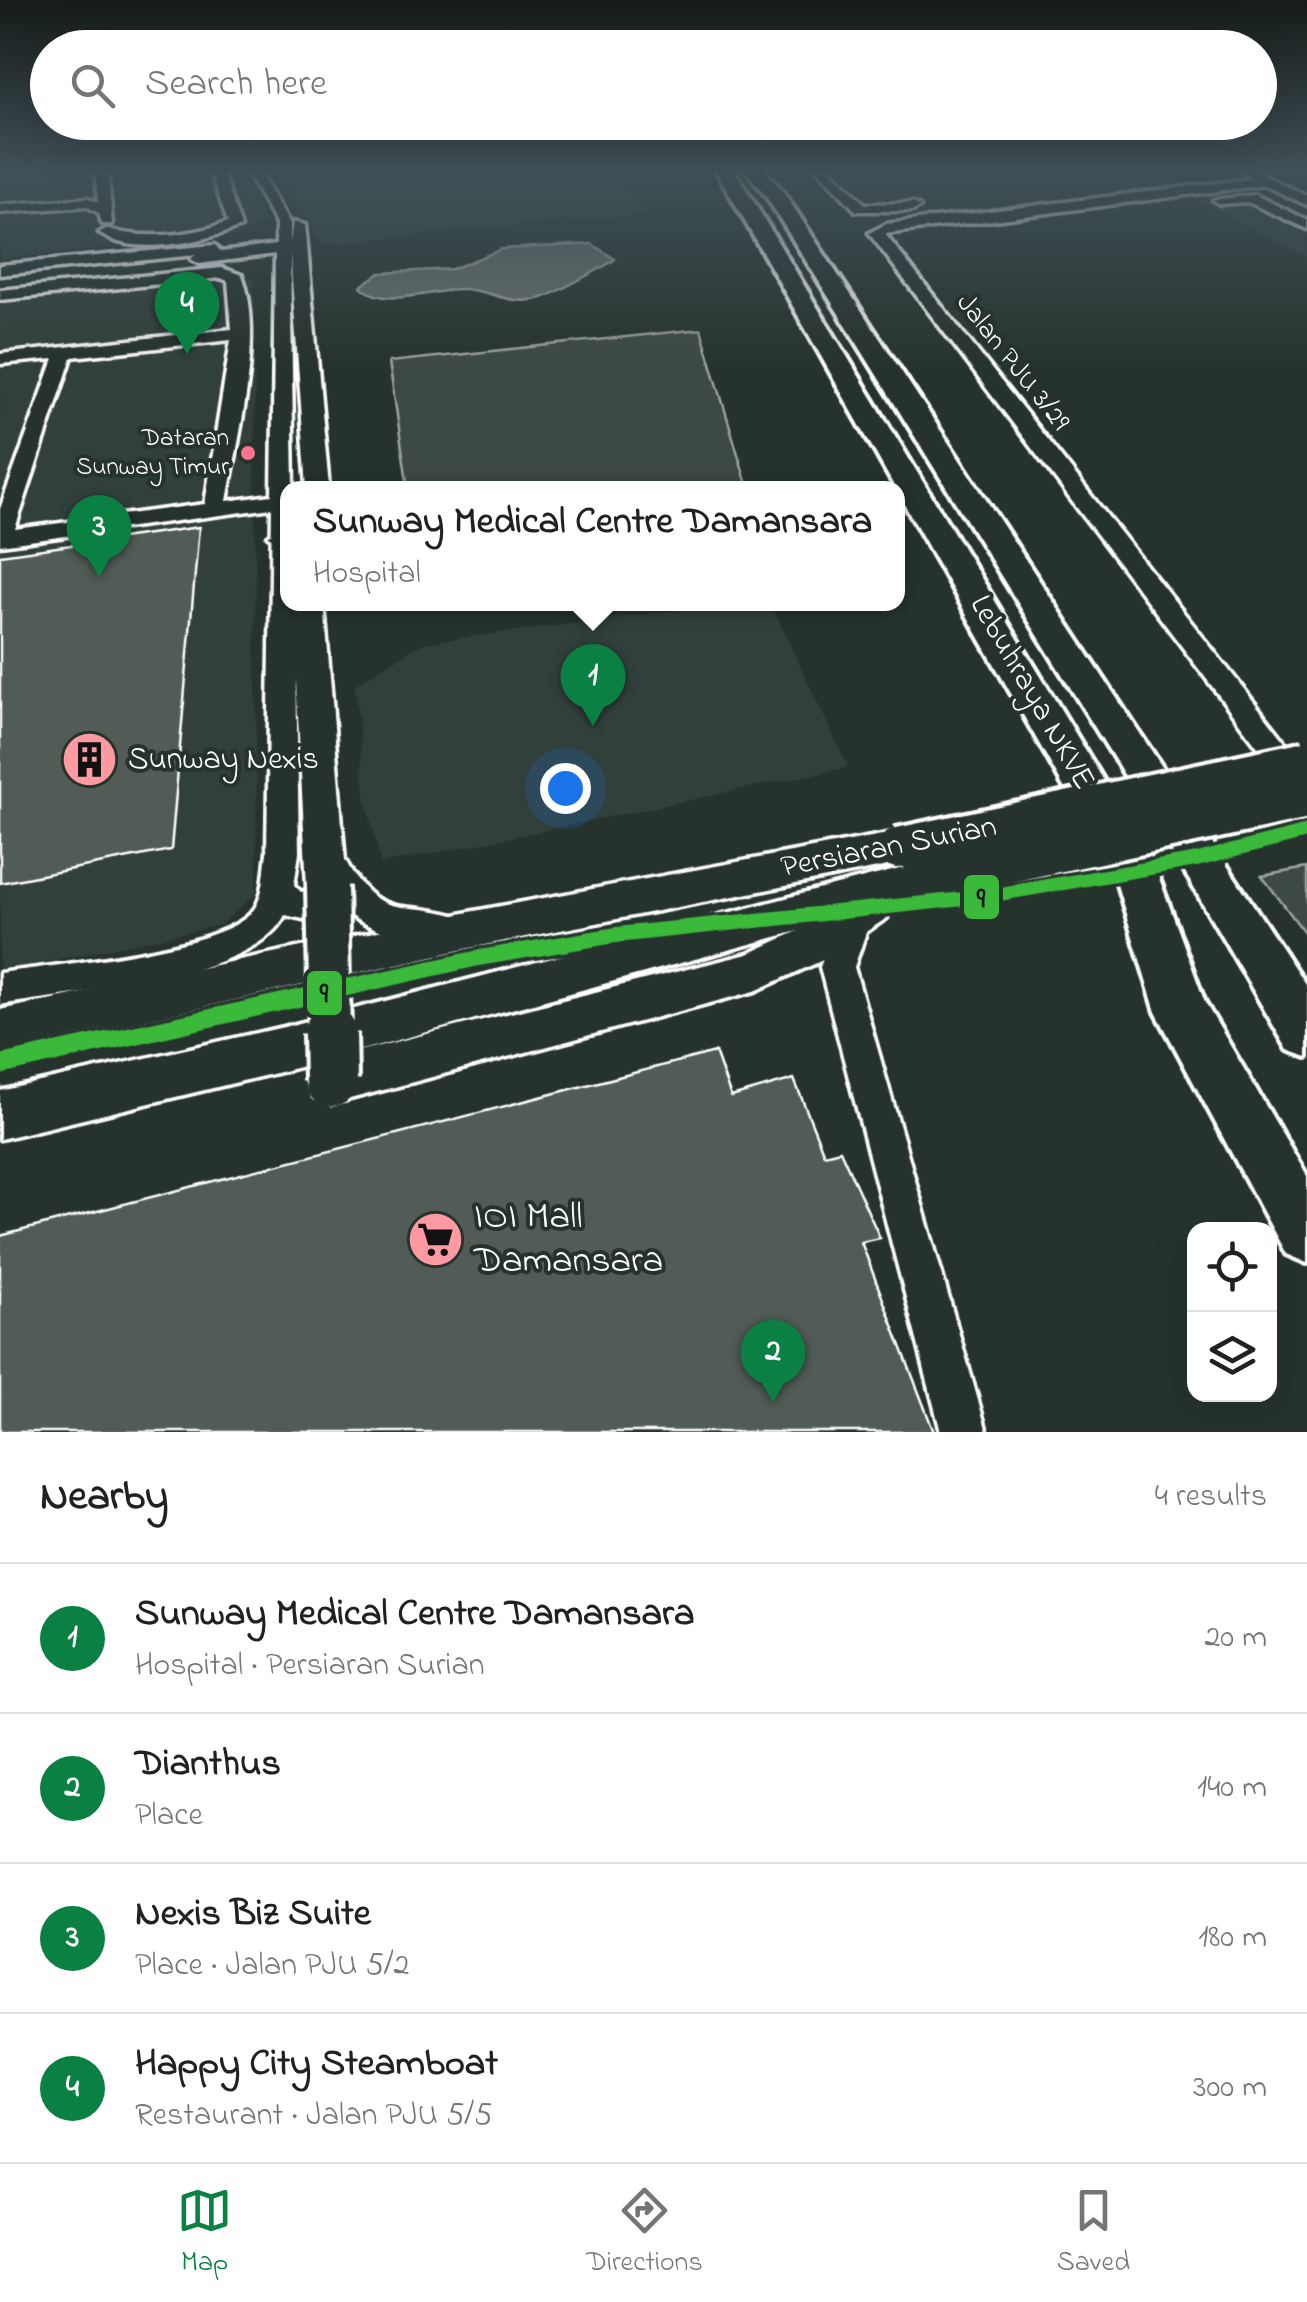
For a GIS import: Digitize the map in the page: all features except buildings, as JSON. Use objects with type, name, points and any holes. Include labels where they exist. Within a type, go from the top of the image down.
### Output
[{"type":"highway","name":"Lebuhraya NKVE","points":[[763,235],[1137,875],[1182,1012],[1307,1233]]},
{"type":"highway","name":"Lebuhraya NKVE","points":[[797,235],[1206,868],[1307,1034]]},
{"type":"main road","points":[[308,611],[326,886],[331,1081],[756,972],[856,918],[905,872]]},
{"type":"main road","name":"Persiaran Surian","points":[[0,1115],[284,1049],[1307,761]]},
{"type":"main road","name":"Persiaran Surian","points":[[0,1031],[469,930],[905,872],[1307,799]]},
{"type":"street","points":[[88,242],[101,235]]},
{"type":"street","points":[[117,235],[136,240],[179,235]]},
{"type":"street","points":[[282,235],[282,481]]},
{"type":"street","points":[[299,235],[318,481]]},
{"type":"street","name":"Jalan PJU 3/29","points":[[877,235],[1307,790]]},
{"type":"street","points":[[0,278],[208,258],[283,241]]},
{"type":"street","points":[[0,270],[283,241],[301,245]]},
{"type":"street","points":[[208,258],[260,260],[284,272]]},
{"type":"street","points":[[0,295],[232,274],[240,299],[236,408],[215,509]]},
{"type":"street","points":[[0,359],[237,334]]},
{"type":"street","points":[[65,352],[1,538],[215,509],[280,493]]},
{"type":"street","points":[[220,485],[280,493]]},
{"type":"street","points":[[0,988],[200,953],[248,937],[264,924],[275,903],[282,853],[284,611]]},
{"type":"street","points":[[322,611],[330,857],[336,879],[366,913],[395,922],[469,930]]},
{"type":"street","points":[[278,884],[286,901],[310,907],[331,895],[336,879]]},
{"type":"street","points":[[856,918],[837,967],[964,1432]]},
{"type":"shaded area","points":[[0,235],[239,235],[234,237],[0,259]]},
{"type":"shaded area","points":[[316,235],[420,235],[322,244]]},
{"type":"shaded area","points":[[1264,235],[1307,235],[1307,257]]},
{"type":"shaded area","points":[[592,244],[615,259],[542,298],[520,301],[459,289],[394,298],[370,293],[361,286],[380,273],[452,269],[502,249]]},
{"type":"shaded area","points":[[214,266],[254,279],[257,893],[220,925],[0,972],[0,287]]},
{"type":"shaded area","points":[[701,329],[746,481],[407,481],[389,362]]},
{"type":"shaded area","points":[[670,611],[774,611],[848,767],[381,864],[365,795],[355,684],[423,643]]},
{"type":"shaded area","points":[[1307,868],[1307,936],[1262,876]]},
{"type":"transit line","name":"9","points":[[0,1065],[479,958],[616,935],[983,897],[1197,860],[1307,832]]},
{"type":"place","name":"Happy City Steamboat","points":[[187,354]]},
{"type":"place","name":"Dataran Sunway Timur","points":[[248,453]]},
{"type":"place","name":"Nexis Biz Suite","points":[[99,577]]},
{"type":"place","name":"Sunway Medical Centre Damansara","points":[[593,726]]},
{"type":"place","name":"Sunway Nexis","points":[[89,760]]},
{"type":"place","name":"IOI Mall Damansara","points":[[435,1240]]},
{"type":"place","name":"Dianthus","points":[[773,1402]]}]
